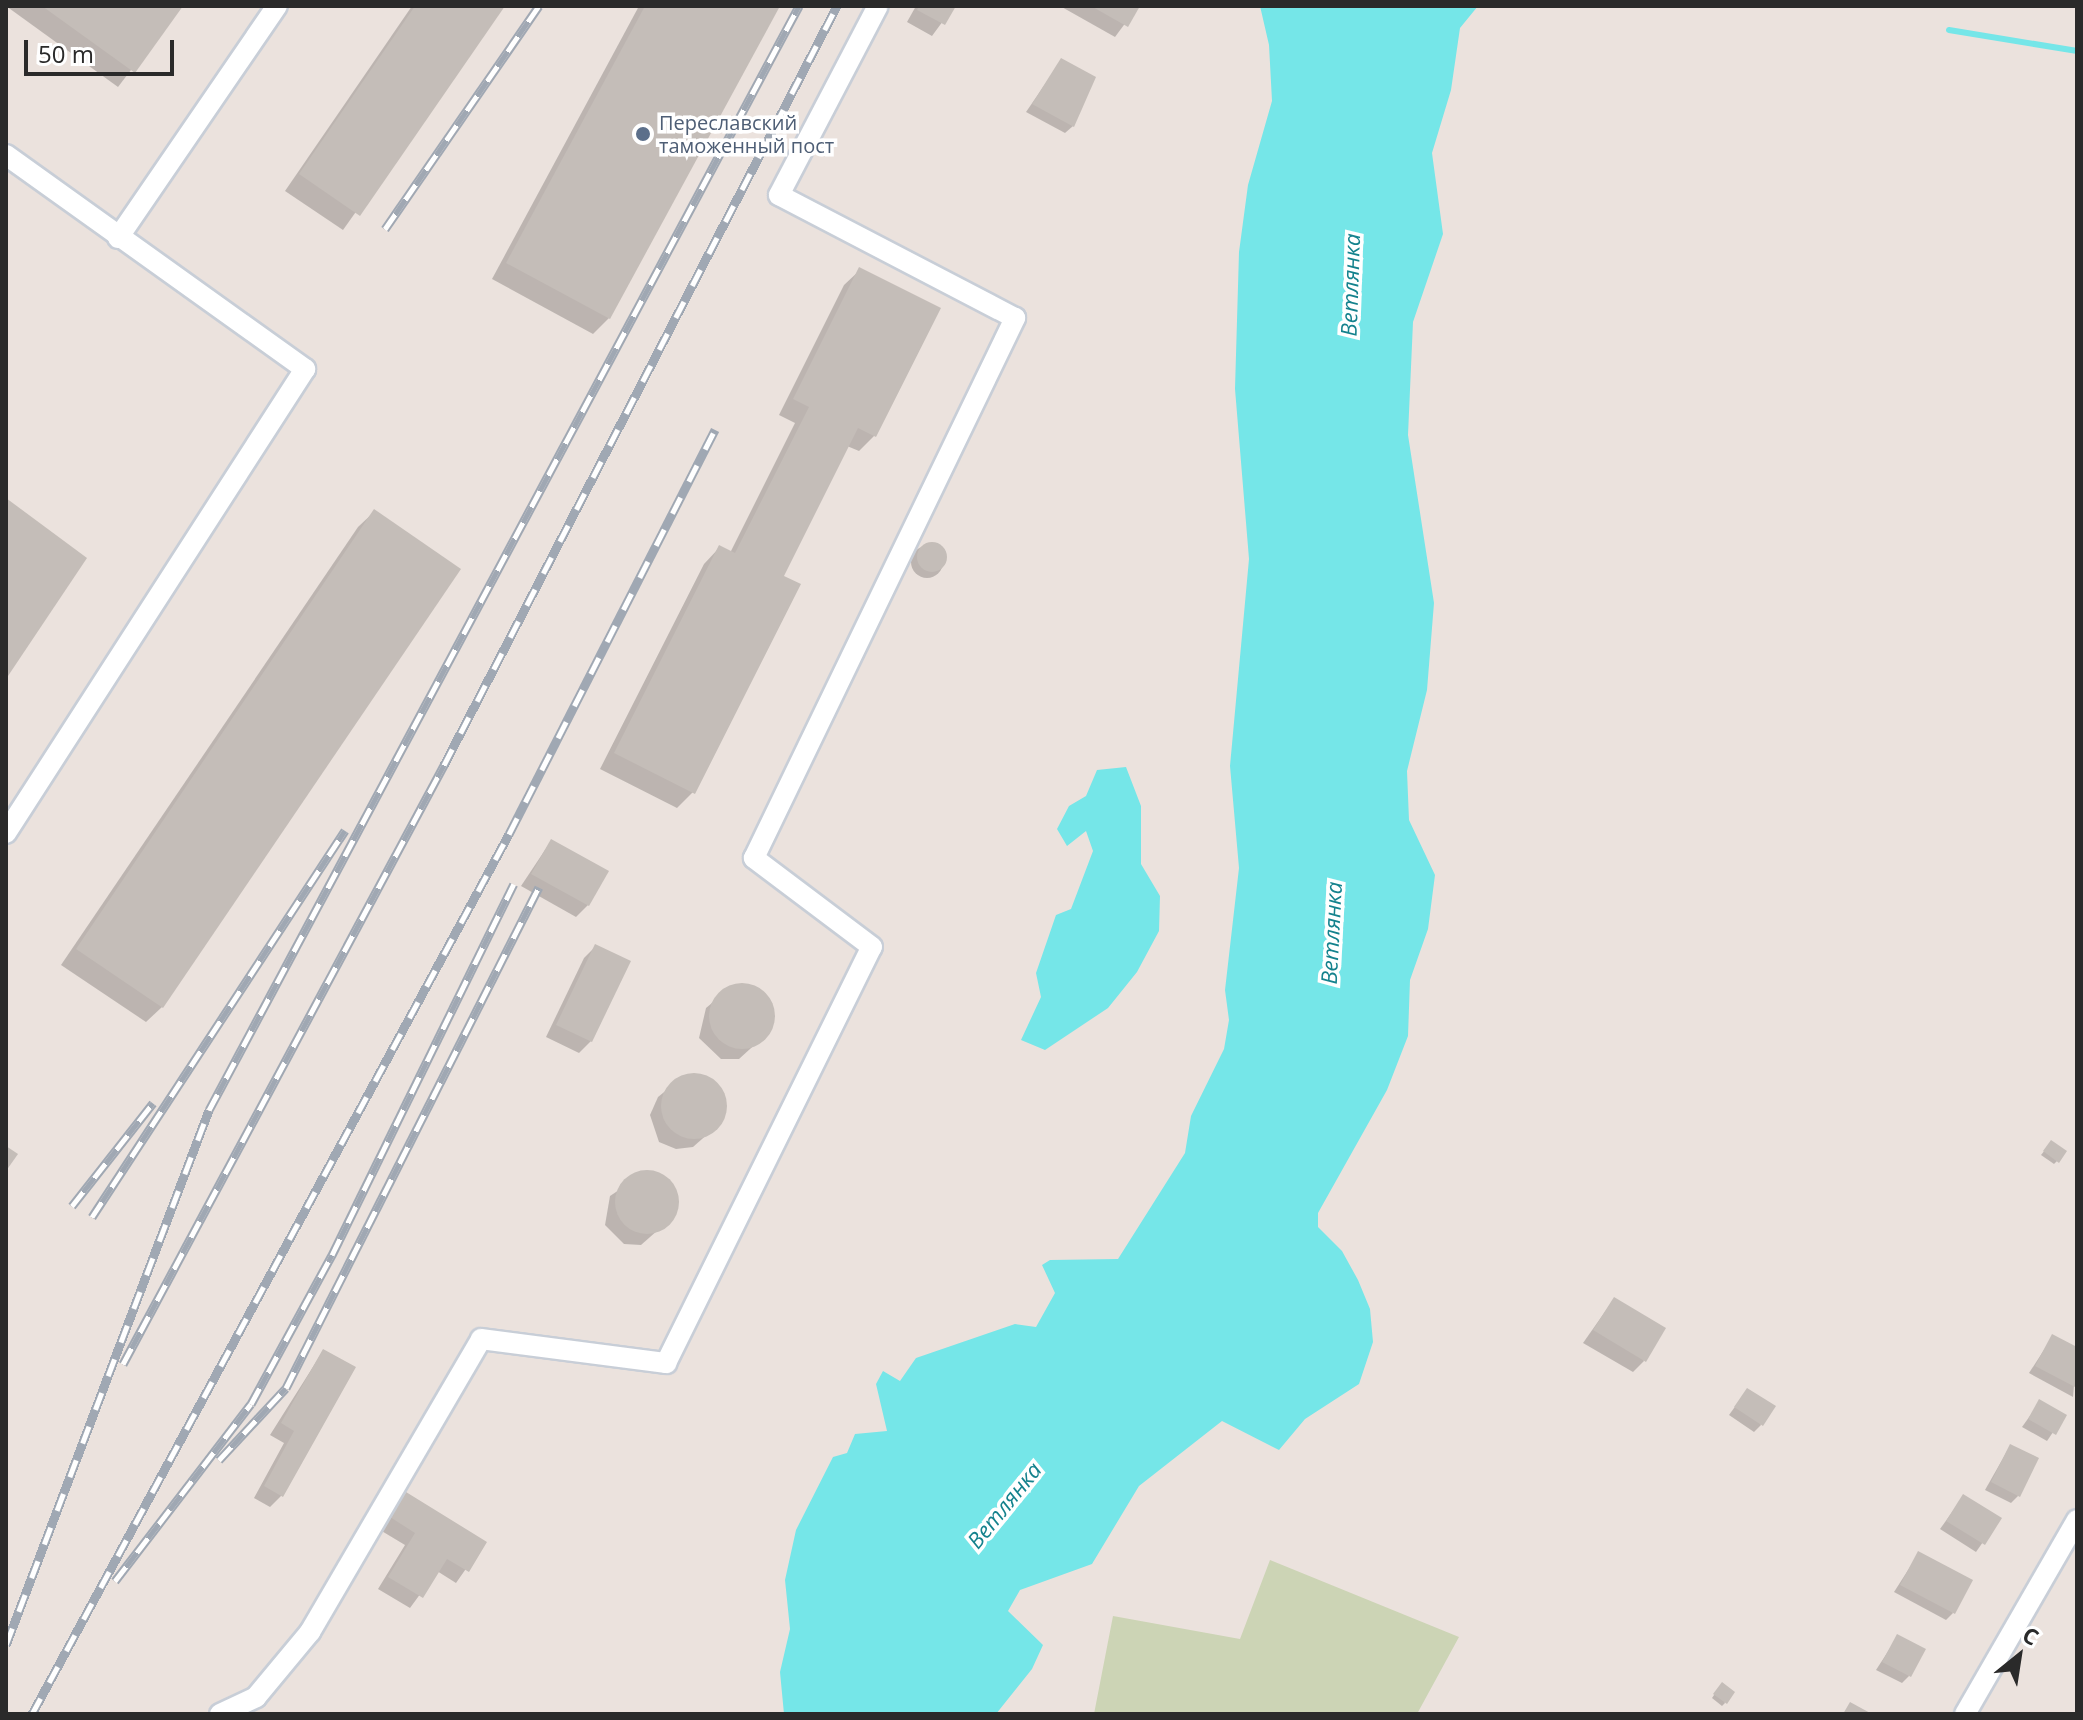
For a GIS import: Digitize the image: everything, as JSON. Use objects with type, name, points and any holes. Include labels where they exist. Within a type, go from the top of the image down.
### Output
[{"type":"street","points":[[118,238],[277,6]]},
{"type":"street","points":[[220,1714],[256,1697],[310,1632],[481,1339],[666,1363],[872,947],[754,858],[1015,318],[779,195],[878,6]]},
{"type":"street","points":[[6,155],[305,369],[6,833]]},
{"type":"street","points":[[1965,1714],[2077,1520]]},
{"type":"green space","points":[[1270,1560],[1459,1637],[1417,1714],[1094,1714],[1113,1616],[1240,1639]]},
{"type":"water","name":"Ветлянка","points":[[1260,6],[1478,6],[1460,28],[1451,90],[1432,153],[1443,234],[1413,322],[1408,435],[1434,603],[1427,690],[1407,771],[1409,820],[1435,875],[1428,929],[1410,980],[1408,1036],[1387,1090],[1318,1213],[1318,1227],[1342,1251],[1358,1280],[1370,1309],[1373,1342],[1359,1384],[1305,1419],[1279,1450],[1222,1421],[1139,1486],[1092,1564],[1020,1590],[1008,1611],[1043,1645],[1032,1669],[996,1714],[784,1714],[780,1672],[790,1629],[785,1580],[796,1530],[833,1457],[847,1453],[855,1434],[887,1431],[876,1384],[883,1371],[900,1381],[916,1358],[1015,1324],[1036,1327],[1055,1293],[1042,1265],[1050,1260],[1118,1259],[1185,1153],[1191,1116],[1224,1049],[1229,1020],[1225,990],[1239,868],[1230,766],[1249,559],[1235,389],[1239,252],[1248,185],[1272,101],[1269,45]]},
{"type":"water","points":[[1126,767],[1141,806],[1141,864],[1160,896],[1159,931],[1137,972],[1108,1008],[1045,1050],[1021,1040],[1041,997],[1036,973],[1056,915],[1071,909],[1093,851],[1086,831],[1067,846],[1057,829],[1069,806],[1086,796],[1097,770]]},
{"type":"building","points":[[42,6],[183,6],[135,73]]},
{"type":"building","points":[[415,6],[505,6],[360,216],[299,174]]},
{"type":"building","name":"Переславский таможенный пост","points":[[645,6],[780,6],[610,319],[506,263]]},
{"type":"building","points":[[919,6],[956,6],[945,25],[917,10]]},
{"type":"building","points":[[1091,6],[1140,6],[1128,27]]},
{"type":"building","points":[[1061,58],[1096,77],[1074,127],[1032,104]]},
{"type":"building","points":[[859,267],[941,308],[876,437],[858,428],[784,576],[801,584],[695,794],[614,753],[719,545],[735,553],[809,407],[793,399]]},
{"type":"building","points":[[6,498],[87,558],[6,679]]},
{"type":"building","points":[[374,509],[461,569],[163,1008],[76,949]]},
{"type":"building","points":[[932,542],[943,546],[947,557],[943,568],[932,572],[921,568],[917,557],[921,546]]},
{"type":"building","points":[[551,839],[609,871],[589,906],[531,874]]},
{"type":"building","points":[[595,944],[631,961],[592,1042],[556,1025]]},
{"type":"building","points":[[742,983],[755,986],[765,993],[772,1003],[775,1016],[772,1029],[765,1039],[755,1046],[742,1049],[729,1046],[719,1039],[712,1029],[709,1016],[712,1003],[719,993],[729,986]]},
{"type":"building","points":[[694,1073],[717,1083],[727,1106],[717,1129],[694,1139],[671,1129],[661,1106],[671,1083]]},
{"type":"building","points":[[2051,1140],[2067,1151],[2059,1163],[2043,1151]]},
{"type":"building","points":[[6,1146],[18,1154],[6,1171]]},
{"type":"building","points":[[641,1170],[653,1170],[670,1179],[677,1190],[677,1214],[670,1225],[653,1234],[641,1234],[629,1229],[620,1220],[615,1208],[615,1196],[620,1184],[629,1175]]},
{"type":"building","points":[[1614,1297],[1666,1328],[1646,1362],[1593,1330]]},
{"type":"building","points":[[2052,1334],[2077,1347],[2077,1388],[2035,1366]]},
{"type":"building","points":[[323,1349],[356,1367],[283,1497],[264,1486],[294,1431],[281,1423]]},
{"type":"building","points":[[1747,1388],[1776,1406],[1763,1426],[1734,1407]]},
{"type":"building","points":[[2039,1399],[2067,1415],[2056,1435],[2028,1419]]},
{"type":"building","points":[[2010,1444],[2039,1458],[2020,1497],[1991,1482]]},
{"type":"building","points":[[406,1492],[487,1542],[469,1572],[447,1559],[423,1598],[388,1577],[415,1533],[390,1517]]},
{"type":"building","points":[[1963,1494],[2002,1518],[1985,1545],[1946,1521]]},
{"type":"building","points":[[1918,1551],[1973,1580],[1955,1614],[1900,1585]]},
{"type":"building","points":[[1897,1634],[1926,1649],[1911,1677],[1882,1662]]},
{"type":"building","points":[[1722,1682],[1735,1692],[1727,1704],[1713,1694]]},
{"type":"building","points":[[1850,1702],[1872,1714],[1843,1714]]},
{"type":"waterway","points":[[1949,30],[2077,51]]},
{"type":"railway","points":[[385,229],[539,6]]},
{"type":"railway","points":[[6,1645],[209,1110],[799,6]]},
{"type":"railway","points":[[123,1364],[444,765],[837,6]]},
{"type":"railway","points":[[32,1714],[509,834],[715,429]]},
{"type":"railway","points":[[92,1217],[345,830]]},
{"type":"railway","points":[[115,1581],[251,1404],[332,1255],[514,884]]},
{"type":"railway","points":[[219,1460],[286,1388],[539,887]]},
{"type":"railway","points":[[72,1206],[153,1103]]},
{"type":"place","name":"Переславский таможенный пост","points":[[643,134]]}]
